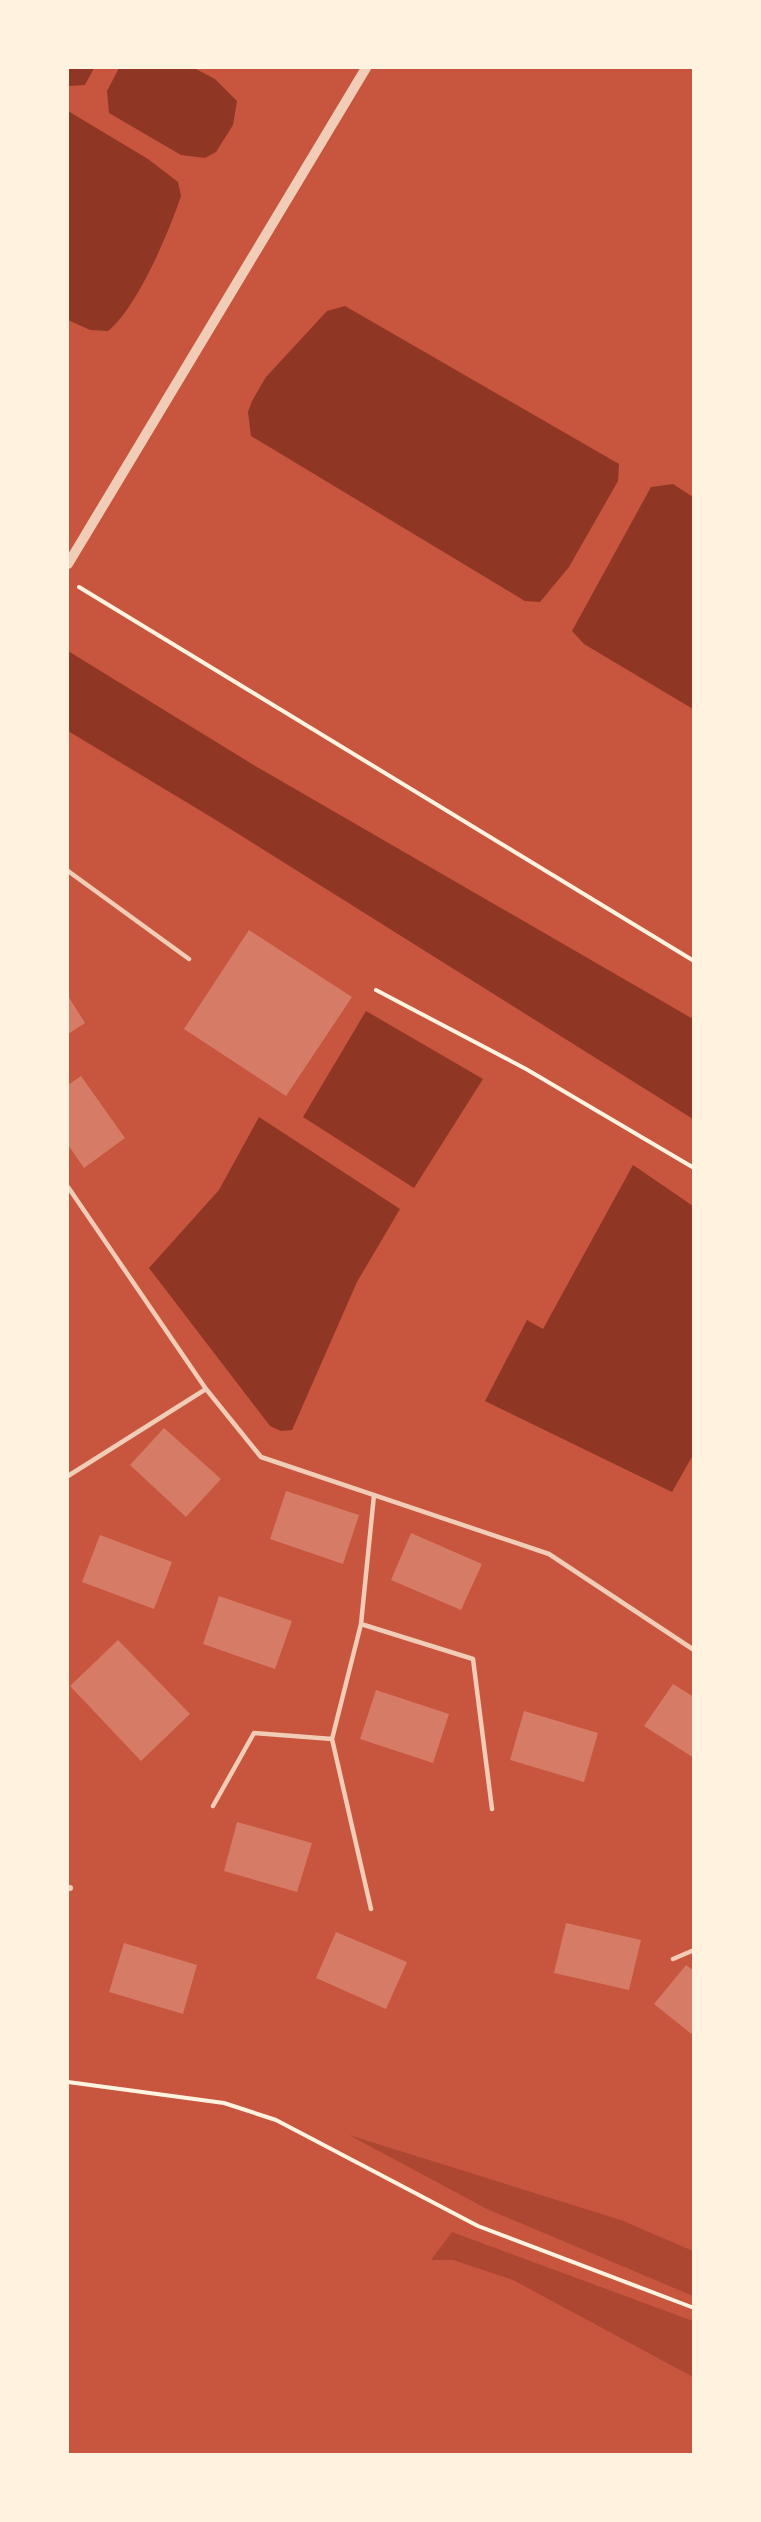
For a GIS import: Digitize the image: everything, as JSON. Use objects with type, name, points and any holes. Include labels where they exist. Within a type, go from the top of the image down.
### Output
[{"type":"street","points":[[68,564],[366,68]]},
{"type":"lane","points":[[68,871],[189,959]]},
{"type":"lane","points":[[68,1187],[206,1389],[261,1457],[549,1554],[693,1650]]},
{"type":"lane","points":[[68,1476],[206,1389]]},
{"type":"lane","points":[[371,1909],[332,1738],[361,1624],[374,1495]]},
{"type":"lane","points":[[361,1624],[473,1659],[492,1809]]},
{"type":"lane","points":[[213,1806],[254,1733],[332,1738]]},
{"type":"lane","points":[[673,1959],[693,1950]]},
{"type":"path","points":[[78,586],[693,961]]},
{"type":"path","points":[[376,990],[526,1069],[693,1168]]},
{"type":"path","points":[[68,2082],[224,2103],[276,2120],[477,2226],[693,2308]]},
{"type":"shaded area","points":[[68,68],[94,68],[85,85],[69,86]]},
{"type":"shaded area","points":[[119,68],[194,68],[215,79],[237,101],[233,125],[216,152],[205,158],[181,155],[109,113],[107,91]]},
{"type":"shaded area","points":[[68,111],[148,159],[178,182],[181,196],[169,229],[141,288],[119,320],[108,331],[90,330],[68,320]]},
{"type":"shaded area","points":[[345,306],[619,464],[618,481],[569,567],[540,602],[525,601],[251,436],[248,412],[266,377],[327,311]]},
{"type":"shaded area","points":[[673,484],[693,497],[693,709],[584,644],[572,631],[651,487]]},
{"type":"shaded area","points":[[68,651],[252,764],[693,1019],[693,1119],[216,820],[68,731]]},
{"type":"shaded area","points":[[366,1011],[483,1079],[414,1188],[303,1117]]},
{"type":"shaded area","points":[[259,1117],[400,1209],[357,1282],[292,1430],[281,1431],[270,1426],[149,1268],[219,1190]]},
{"type":"shaded area","points":[[633,1165],[693,1206],[693,1455],[672,1492],[485,1401],[527,1320],[543,1329]]},
{"type":"shaded area","points":[[349,2135],[621,2220],[693,2251],[693,2296],[487,2209]]},
{"type":"shaded area","points":[[452,2232],[693,2321],[693,2377],[513,2280],[453,2260],[431,2260]]},
{"type":"building","points":[[249,930],[352,997],[286,1096],[184,1029]]},
{"type":"building","points":[[68,996],[85,1023],[68,1034]]},
{"type":"building","points":[[81,1076],[125,1138],[84,1168],[68,1145],[68,1085]]},
{"type":"building","points":[[164,1428],[221,1479],[186,1517],[130,1465]]},
{"type":"building","points":[[286,1491],[359,1515],[343,1564],[270,1539]]},
{"type":"building","points":[[411,1533],[482,1564],[461,1610],[391,1580]]},
{"type":"building","points":[[100,1535],[172,1562],[154,1609],[82,1582]]},
{"type":"building","points":[[219,1596],[292,1621],[275,1669],[203,1644]]},
{"type":"building","points":[[118,1640],[190,1714],[141,1761],[70,1686]]},
{"type":"building","points":[[673,1684],[694,1697],[694,1758],[644,1726]]},
{"type":"building","points":[[376,1690],[449,1714],[433,1763],[360,1739]]},
{"type":"building","points":[[524,1711],[598,1733],[584,1782],[510,1760]]},
{"type":"building","points":[[237,1822],[312,1843],[297,1892],[224,1871]]},
{"type":"building","points":[[566,1923],[641,1940],[629,1990],[554,1973]]},
{"type":"building","points":[[336,1932],[407,1962],[386,2009],[316,1978]]},
{"type":"building","points":[[124,1943],[197,1965],[183,2014],[109,1992]]},
{"type":"building","points":[[686,1965],[694,1971],[694,2036],[654,2004]]}]
